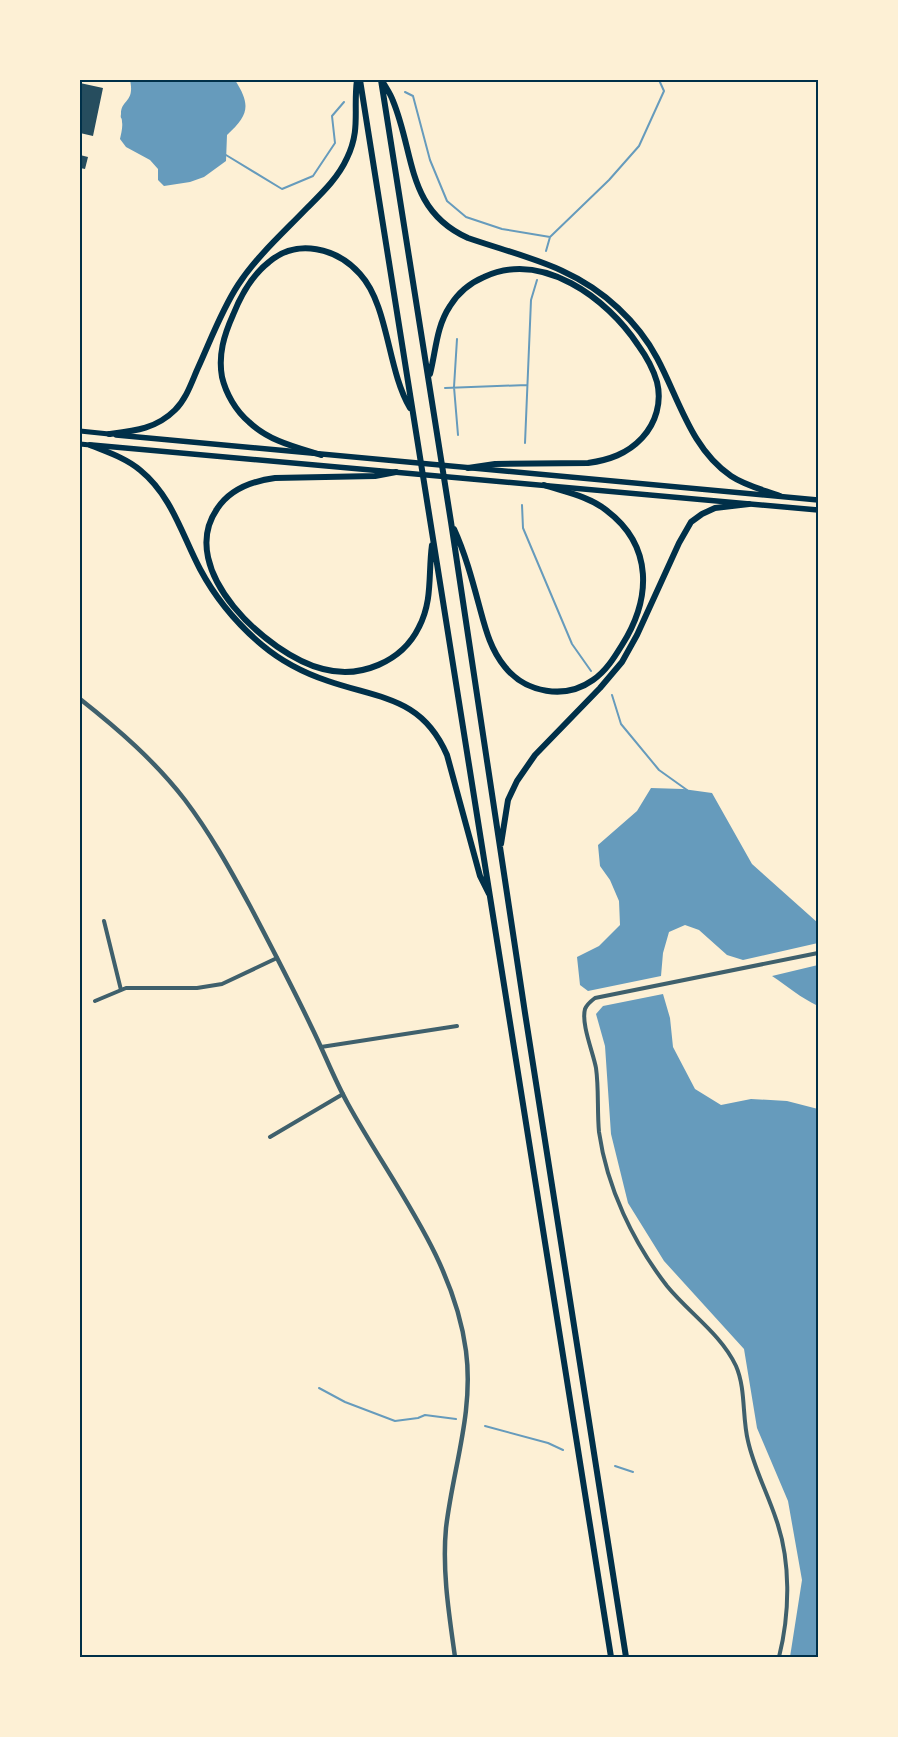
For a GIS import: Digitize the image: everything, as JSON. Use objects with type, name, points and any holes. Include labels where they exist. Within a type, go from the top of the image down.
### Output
[{"type":"highway","points":[[359,80],[492,900],[611,1657]]},
{"type":"highway","points":[[109,434],[146,428],[164,420],[180,404],[237,286],[262,254],[329,185],[341,170],[352,148],[355,136],[357,124],[355,96],[359,80]]},
{"type":"highway","points":[[382,80],[626,1657]]},
{"type":"highway","points":[[382,80],[393,101],[421,195],[436,218],[456,233],[468,238],[557,267],[588,284],[610,301],[638,329],[651,348],[694,435],[708,455],[720,468],[737,480],[780,496]]},
{"type":"highway","points":[[321,455],[284,444],[256,428],[239,412],[232,402],[222,377],[221,355],[224,338],[236,307],[255,276],[278,255],[302,248],[319,249],[337,255],[354,267],[362,276],[369,285],[376,302],[402,394],[413,412]]},
{"type":"highway","points":[[428,378],[440,324],[455,298],[479,279],[497,271],[518,268],[552,275],[598,302],[627,330],[644,354],[654,373],[658,392],[658,402],[654,418],[643,437],[624,452],[602,461],[588,463],[495,464],[468,468]]},
{"type":"highway","points":[[90,445],[120,457],[134,466],[159,489],[169,503],[200,568],[215,594],[233,619],[264,647],[288,663],[314,676],[404,705],[423,718],[440,739],[447,755],[480,876],[492,900]]},
{"type":"highway","points":[[396,472],[375,476],[275,478],[254,482],[237,490],[216,511],[207,532],[208,560],[218,583],[234,606],[254,628],[287,653],[307,664],[325,670],[345,672],[366,670],[385,662],[398,653],[411,640],[419,628],[429,602],[429,565],[433,536]]},
{"type":"highway","points":[[451,522],[463,549],[490,644],[500,660],[515,677],[534,688],[551,692],[576,689],[593,680],[607,667],[630,631],[643,592],[642,564],[636,546],[617,519],[585,498],[544,485]]},
{"type":"highway","points":[[500,848],[508,800],[516,780],[535,755],[600,688],[622,662],[637,635],[690,522],[715,508],[749,504]]},
{"type":"main road","points":[[80,431],[818,500]]},
{"type":"main road","points":[[80,444],[818,510]]},
{"type":"street","points":[[80,699],[150,760],[184,799],[217,847],[277,958],[321,1046],[342,1094],[439,1262],[452,1292],[462,1328],[467,1366],[467,1404],[448,1516],[445,1550],[447,1593],[455,1657]]},
{"type":"street","points":[[104,921],[121,990]]},
{"type":"street","points":[[779,1657],[784,1629],[787,1592],[783,1547],[777,1522],[752,1459],[744,1422],[742,1392],[736,1368],[728,1351],[681,1302],[651,1264],[616,1198],[603,1151],[598,1120],[596,1068],[584,1018],[588,1003],[595,998],[818,953]]},
{"type":"street","points":[[95,1000],[121,990],[144,987],[198,988],[222,984],[277,958]]},
{"type":"street","points":[[321,1046],[457,1026]]},
{"type":"street","points":[[270,1137],[342,1094]]},
{"type":"water","points":[[130,80],[235,80],[244,96],[245,109],[240,121],[227,135],[226,161],[204,177],[190,182],[164,186],[158,180],[158,169],[150,160],[126,147],[120,139],[122,109],[131,93]]},
{"type":"water","points":[[651,788],[683,789],[712,793],[752,864],[818,923],[818,943],[743,960],[727,955],[699,930],[685,925],[669,932],[663,953],[661,976],[588,991],[580,985],[577,957],[599,946],[620,925],[619,901],[610,880],[600,866],[598,845],[637,811]]},
{"type":"water","points":[[818,965],[818,1006],[772,976]]},
{"type":"water","points":[[663,994],[670,1018],[673,1047],[695,1089],[721,1105],[751,1099],[787,1101],[818,1109],[818,1657],[790,1657],[802,1580],[788,1501],[757,1428],[744,1349],[664,1261],[628,1203],[611,1134],[605,1046],[596,1014],[603,1006]]},
{"type":"building","points":[[80,83],[103,88],[93,136],[80,133]]},
{"type":"building","points":[[80,155],[88,157],[85,169],[80,168]]},
{"type":"waterway","points":[[550,237],[609,180],[639,146],[664,91],[659,80]]},
{"type":"waterway","points":[[405,92],[413,96],[430,160],[447,201],[466,217],[502,229],[550,237]]},
{"type":"waterway","points":[[226,155],[282,189],[313,176],[335,143],[332,116],[344,102]]},
{"type":"waterway","points":[[546,251],[550,237]]},
{"type":"waterway","points":[[525,443],[531,300],[537,280]]},
{"type":"waterway","points":[[457,339],[454,387],[458,435]]},
{"type":"waterway","points":[[445,388],[527,385]]},
{"type":"waterway","points":[[522,505],[523,528],[572,644],[591,671]]},
{"type":"waterway","points":[[612,695],[621,724],[659,770],[687,790]]},
{"type":"waterway","points":[[319,1388],[345,1402],[395,1421],[418,1418],[425,1415],[456,1419]]},
{"type":"waterway","points":[[485,1426],[548,1443],[563,1450]]},
{"type":"waterway","points":[[615,1466],[633,1472]]}]
